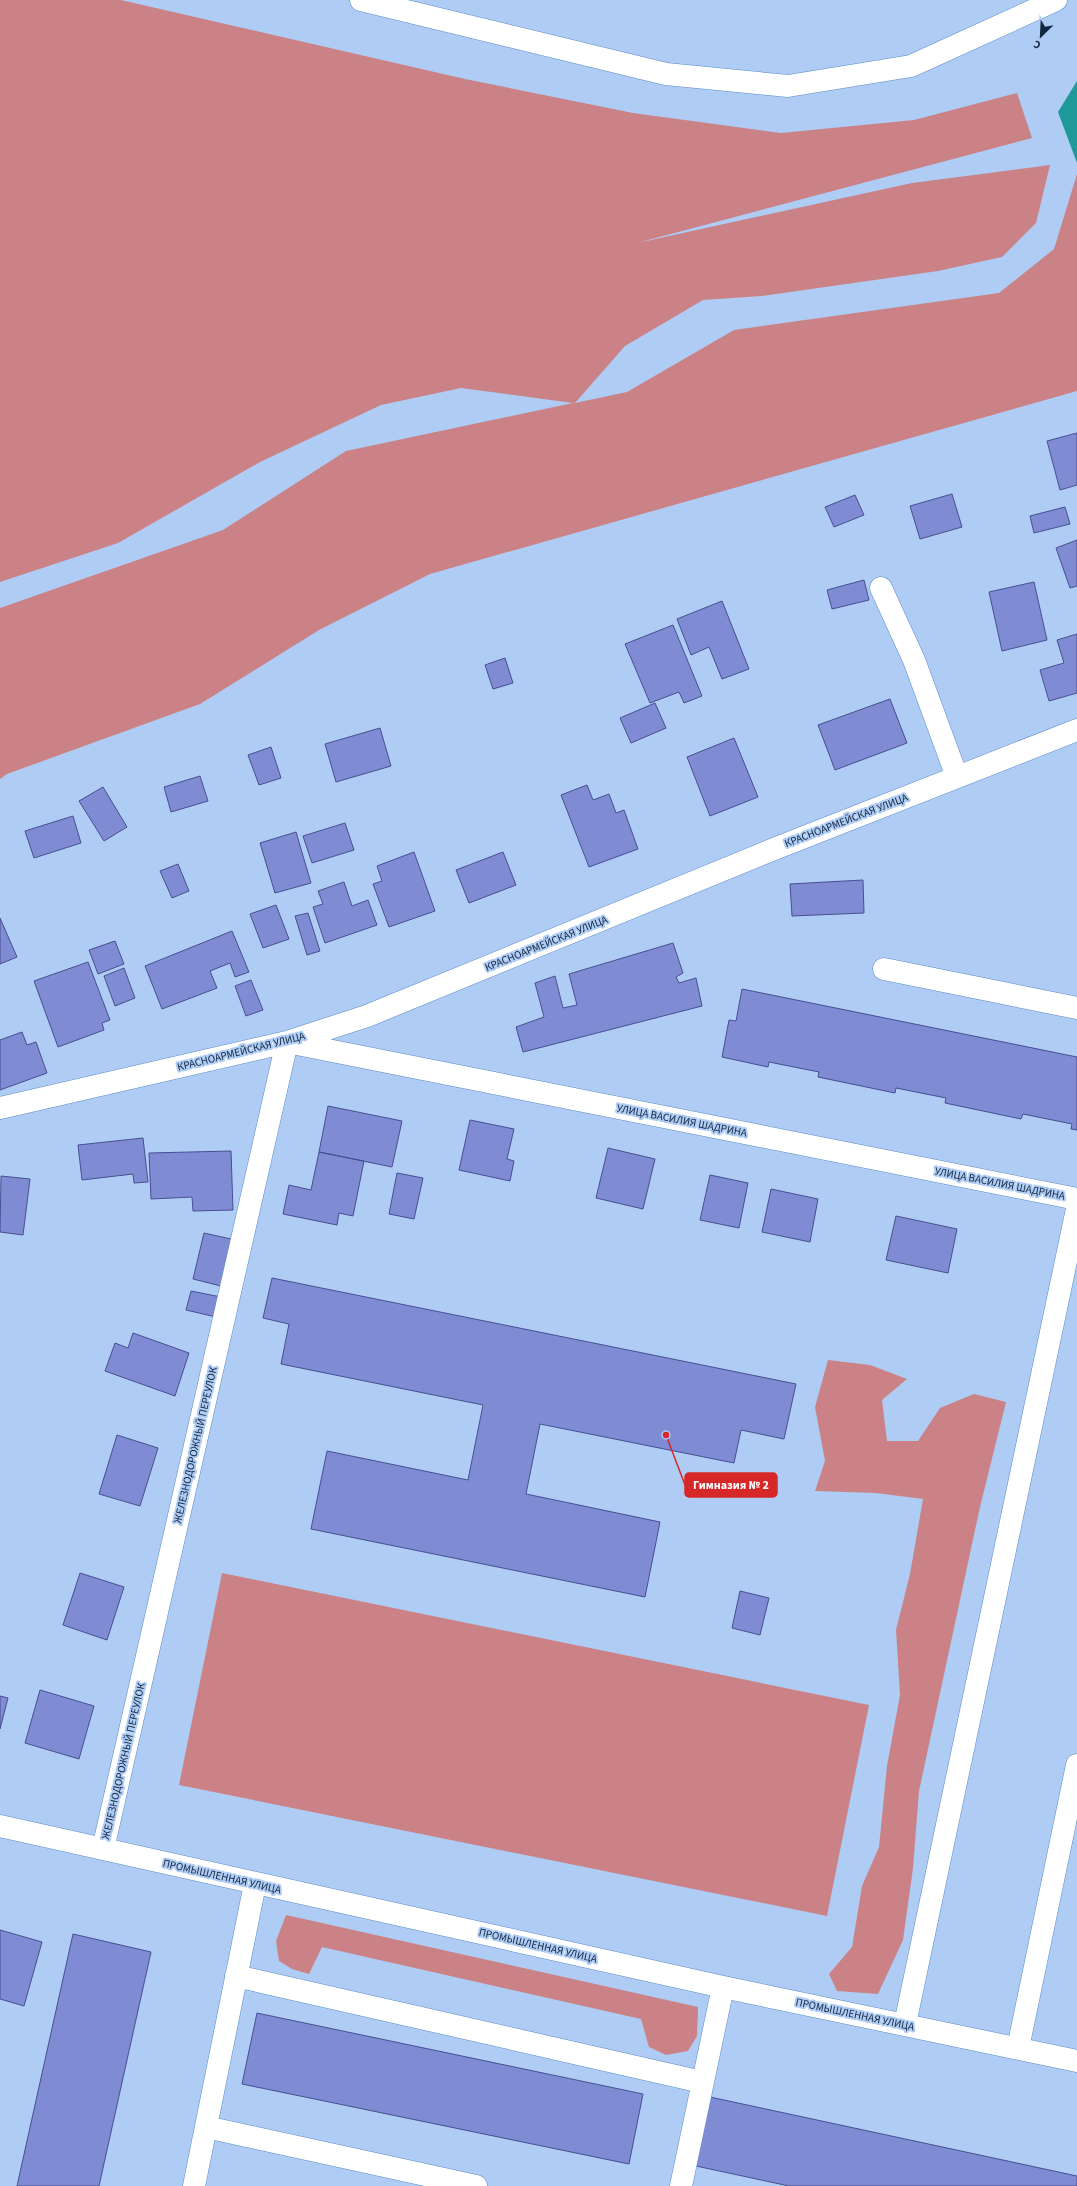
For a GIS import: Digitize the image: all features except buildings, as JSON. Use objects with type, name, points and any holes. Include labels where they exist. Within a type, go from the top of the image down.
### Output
[{"type":"street","points":[[361,0],[666,74],[788,86],[911,66],[1056,0]]},
{"type":"street","points":[[880,588],[914,660],[957,777]]},
{"type":"street","name":"КРАСНОАРМЕЙСКАЯ УЛИЦА","points":[[0,1108],[287,1042],[367,1016],[774,849],[1077,730]]},
{"type":"street","points":[[884,969],[1077,1008]]},
{"type":"street","name":"УЛИЦА ВАСИЛИЯ ШАДРИНА","points":[[287,1042],[1077,1198]]},
{"type":"street","name":"ЖЕЛЕЗНОДОРОЖНЫЙ ПЕРЕУЛОК","points":[[103,1849],[287,1042]]},
{"type":"street","points":[[905,2024],[1077,1209]]},
{"type":"street","points":[[1018,2048],[1077,1765]]},
{"type":"street","name":"ПРОМЫШЛЕННАЯ УЛИЦА","points":[[0,1826],[723,1987],[1077,2061]]},
{"type":"street","points":[[194,2186],[255,1884]]},
{"type":"street","points":[[236,1976],[702,2082]]},
{"type":"street","points":[[680,2186],[723,1987]]},
{"type":"street","points":[[206,2127],[476,2186]]},
{"type":"shaded area","points":[[0,0],[121,0],[465,79],[633,113],[781,133],[914,120],[1017,93],[1032,138],[637,243],[912,183],[1050,165],[1036,223],[1002,257],[938,271],[762,296],[703,300],[625,346],[575,403],[627,392],[734,330],[999,293],[1054,249],[1077,174],[1077,391],[430,574],[319,630],[200,704],[7,774],[0,779],[0,608],[223,530],[346,451],[573,403],[461,388],[381,405],[260,462],[118,543],[0,582]]},
{"type":"shaded area","points":[[1077,81],[1077,163],[1058,112]]},
{"type":"shaded area","points":[[828,1360],[870,1365],[907,1379],[882,1400],[887,1441],[918,1441],[940,1408],[974,1394],[1006,1402],[980,1507],[919,1791],[913,1868],[903,1940],[878,1994],[837,1991],[829,1974],[852,1947],[862,1886],[879,1847],[887,1766],[900,1695],[896,1630],[910,1574],[923,1499],[876,1493],[815,1491],[825,1461],[815,1407]]},
{"type":"shaded area","points":[[222,1573],[869,1705],[827,1916],[179,1785]]},
{"type":"shaded area","points":[[286,1915],[698,2007],[697,2036],[688,2051],[666,2055],[649,2047],[641,2019],[322,1947],[309,1974],[292,1969],[279,1961],[276,1941]]},
{"type":"place","name":"Гимназия № 2","points":[[666,1435]]}]
